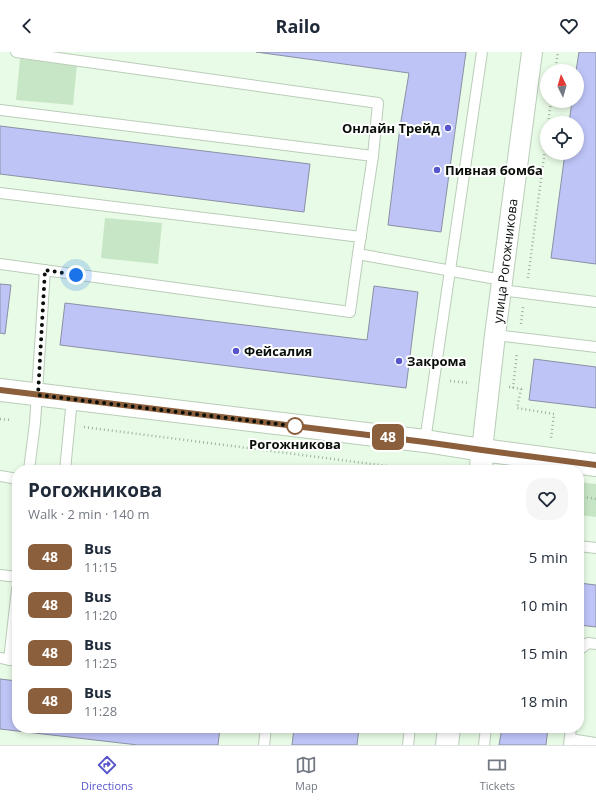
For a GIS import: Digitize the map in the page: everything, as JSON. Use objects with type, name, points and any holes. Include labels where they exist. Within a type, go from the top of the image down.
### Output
[{"type":"main road","points":[[0,390],[425,442],[481,460],[596,465]]},
{"type":"main road","points":[[447,745],[448,733]]},
{"type":"street","name":"улица Рогожникова","points":[[481,460],[501,285],[532,52]]},
{"type":"lane","points":[[0,264],[350,312],[373,156],[378,103],[16,52]]},
{"type":"lane","points":[[425,442],[482,52]]},
{"type":"lane","points":[[0,110],[373,156]]},
{"type":"lane","points":[[0,193],[361,237]]},
{"type":"lane","points":[[358,254],[450,271],[526,293],[596,302]]},
{"type":"lane","points":[[30,465],[38,395],[45,270]]},
{"type":"lane","points":[[495,335],[596,347]]},
{"type":"lane","points":[[65,465],[72,399]]},
{"type":"lane","points":[[0,476],[12,477]]},
{"type":"lane","points":[[584,547],[596,548]]},
{"type":"lane","points":[[0,575],[12,576]]},
{"type":"lane","points":[[9,660],[12,633]]},
{"type":"lane","points":[[584,646],[588,643],[596,644]]},
{"type":"lane","points":[[264,745],[265,733]]},
{"type":"lane","points":[[408,745],[409,733]]},
{"type":"lane","points":[[484,745],[485,733]]},
{"type":"lane","points":[[569,742],[596,743]]},
{"type":"path","points":[[556,64],[558,52]]},
{"type":"path","points":[[513,388],[544,160]]},
{"type":"path","points":[[0,418],[12,420]]},
{"type":"path","points":[[69,425],[380,465]]},
{"type":"path","points":[[584,497],[596,499]]},
{"type":"green space","points":[[20,59],[77,64],[73,105],[16,100]]},
{"type":"green space","points":[[105,218],[162,223],[158,264],[101,258]]},
{"type":"green space","points":[[584,483],[596,484],[596,517],[584,516]]},
{"type":"building","points":[[256,52],[466,52],[441,232],[388,225],[400,127],[409,73]]},
{"type":"building","points":[[579,52],[596,52],[596,264],[551,258],[564,160],[584,160],[584,116],[570,116],[571,108],[584,108],[584,64],[577,64]]},
{"type":"building","points":[[0,126],[310,164],[304,212],[0,174]]},
{"type":"building","points":[[0,284],[11,285],[5,334],[0,333]]},
{"type":"building","points":[[374,286],[418,292],[406,388],[60,345],[65,303],[367,340]]},
{"type":"building","points":[[534,359],[596,367],[596,408],[529,400]]},
{"type":"building","points":[[584,584],[596,585],[596,627],[584,626]]},
{"type":"building","points":[[0,679],[12,680],[12,730],[0,729]]},
{"type":"building","points":[[34,733],[219,733],[218,745],[138,745]]},
{"type":"building","points":[[293,733],[358,733],[357,745],[292,745]]},
{"type":"building","points":[[501,733],[547,733],[546,745],[499,745]]},
{"type":"bus line","name":"48","points":[[0,390],[425,442],[596,465]]},
{"type":"place","name":"Онлайн Трейд","points":[[448,128]]},
{"type":"place","name":"Пивная бомба","points":[[437,170]]},
{"type":"place","name":"Фейсалия","points":[[236,351]]},
{"type":"place","name":"Закрома","points":[[399,361]]},
{"type":"place","name":"Рогожникова","points":[[295,426]]},
{"type":"route","points":[[76,275],[45,270],[38,395],[302,427],[295,426]]}]
